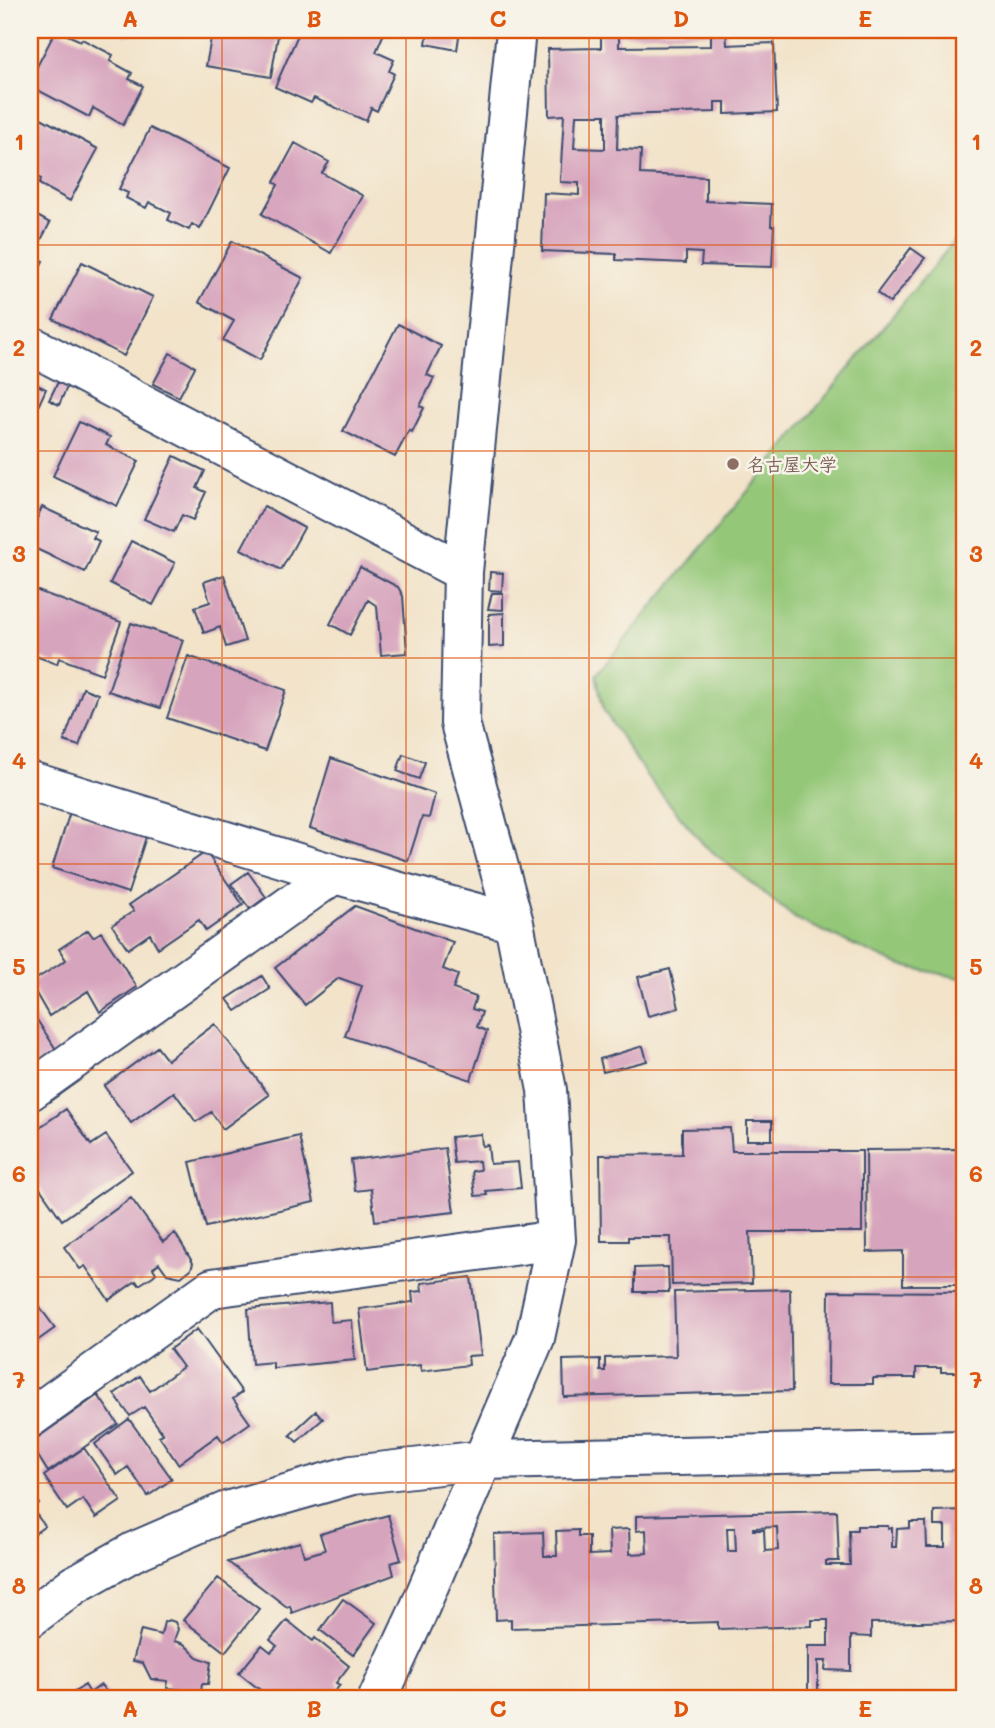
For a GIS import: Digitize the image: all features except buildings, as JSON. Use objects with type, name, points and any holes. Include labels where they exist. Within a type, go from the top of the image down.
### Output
[{"type":"street","points":[[377,1698],[535,1338],[556,1240],[547,1090],[514,923],[460,723],[463,572],[516,30]]},
{"type":"street","points":[[30,345],[463,572]]},
{"type":"street","points":[[33,792],[514,923]]},
{"type":"street","points":[[30,1091],[334,874]]},
{"type":"street","points":[[30,1418],[212,1288],[556,1240]]},
{"type":"street","points":[[30,1618],[74,1585],[121,1559],[227,1511],[352,1475],[483,1460],[965,1450]]},
{"type":"green space","points":[[965,228],[965,979],[898,965],[796,919],[704,845],[648,778],[604,711],[596,675]]},
{"type":"place","name":"名古屋大学","points":[[733,464]]}]
